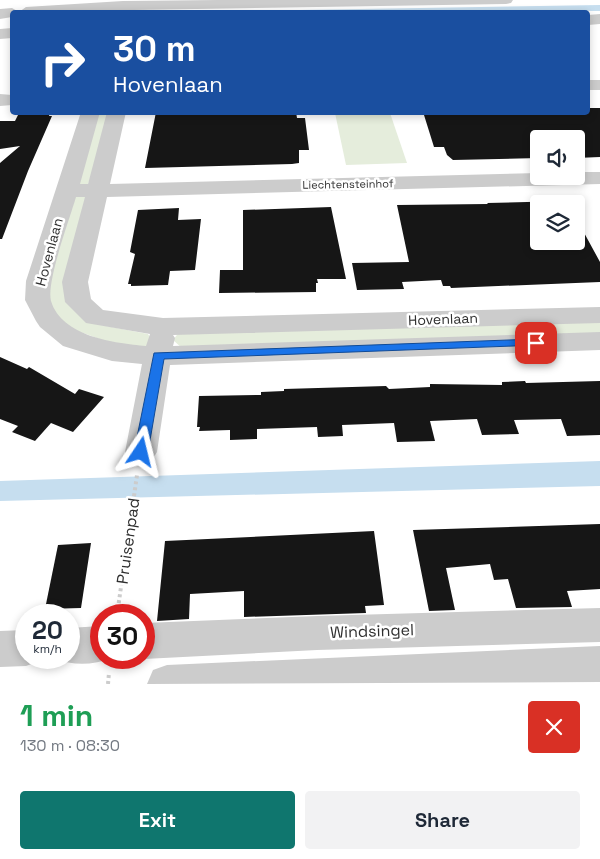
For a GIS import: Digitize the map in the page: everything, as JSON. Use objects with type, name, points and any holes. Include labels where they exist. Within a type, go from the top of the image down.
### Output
[{"type":"street","points":[[58,10],[123,6],[506,0]]},
{"type":"street","name":"Hovenlaan","points":[[90,115],[39,281],[38,300],[49,321],[73,340],[112,352],[158,356],[600,341]]},
{"type":"street","name":"Hovenlaan","points":[[116,115],[96,190],[75,282],[78,302],[95,317],[163,327],[600,315]]},
{"type":"street","name":"Liechtensteinhof","points":[[96,190],[600,178]]},
{"type":"street","points":[[67,191],[96,190]]},
{"type":"street","points":[[140,460],[163,327]]},
{"type":"street","name":"Windsingel","points":[[155,640],[317,633],[600,625]]},
{"type":"street","points":[[0,649],[15,648]]},
{"type":"street","points":[[167,684],[600,664]]},
{"type":"path","name":"Pruisenpad","points":[[119,604],[140,460]]},
{"type":"green space","points":[[95,115],[111,115],[88,184],[78,185]]},
{"type":"green space","points":[[335,115],[391,115],[407,163],[346,165]]},
{"type":"green space","points":[[89,196],[71,269],[101,325],[148,334],[151,339],[144,348],[127,349],[64,326],[45,297],[72,197]]},
{"type":"green space","points":[[600,319],[600,335],[183,349],[173,340],[180,331]]},
{"type":"water","points":[[600,5],[600,11],[299,10]]},
{"type":"water","points":[[600,461],[600,486],[0,501],[0,481]]},
{"type":"building","points":[[590,108],[600,108],[600,157],[585,158],[585,130],[530,130],[530,158],[453,160],[447,155],[444,147],[434,147],[424,115],[590,115]]},
{"type":"building","points":[[18,115],[52,116],[28,171],[2,239],[0,239],[0,163],[20,146],[0,149],[0,121],[15,121]]},
{"type":"building","points":[[155,115],[296,115],[297,118],[305,118],[309,150],[299,150],[299,163],[145,168]]},
{"type":"building","points":[[530,202],[530,250],[585,250],[585,234],[600,262],[600,282],[451,288],[450,286],[443,286],[441,280],[402,282],[404,289],[357,290],[352,263],[409,262],[397,205]]},
{"type":"building","points":[[331,207],[346,279],[317,279],[316,292],[219,293],[220,270],[243,270],[243,210]]},
{"type":"building","points":[[179,208],[178,220],[201,219],[195,270],[170,271],[168,285],[131,286],[131,284],[128,284],[135,254],[130,252],[138,210]]},
{"type":"building","points":[[0,357],[27,369],[29,367],[75,394],[79,389],[104,397],[73,432],[51,423],[35,441],[12,432],[18,426],[0,419]]},
{"type":"building","points":[[525,381],[526,383],[600,381],[600,435],[567,436],[561,419],[514,420],[519,434],[482,435],[477,419],[430,421],[435,441],[397,442],[394,423],[342,425],[343,436],[318,437],[317,427],[257,429],[257,439],[230,440],[230,430],[199,431],[200,427],[197,427],[199,396],[261,395],[261,392],[284,391],[284,389],[386,386],[389,389],[430,387],[430,384],[502,385],[502,382]]},
{"type":"building","points":[[600,524],[600,589],[567,591],[572,607],[516,608],[508,579],[494,580],[490,564],[446,568],[455,610],[429,611],[413,530]]},
{"type":"building","points":[[374,531],[384,605],[365,606],[366,613],[244,617],[244,591],[190,594],[189,619],[157,621],[165,541]]},
{"type":"building","points":[[91,543],[81,608],[80,604],[46,604],[58,545]]},
{"type":"route","points":[[141,452],[158,356],[536,343]]}]
